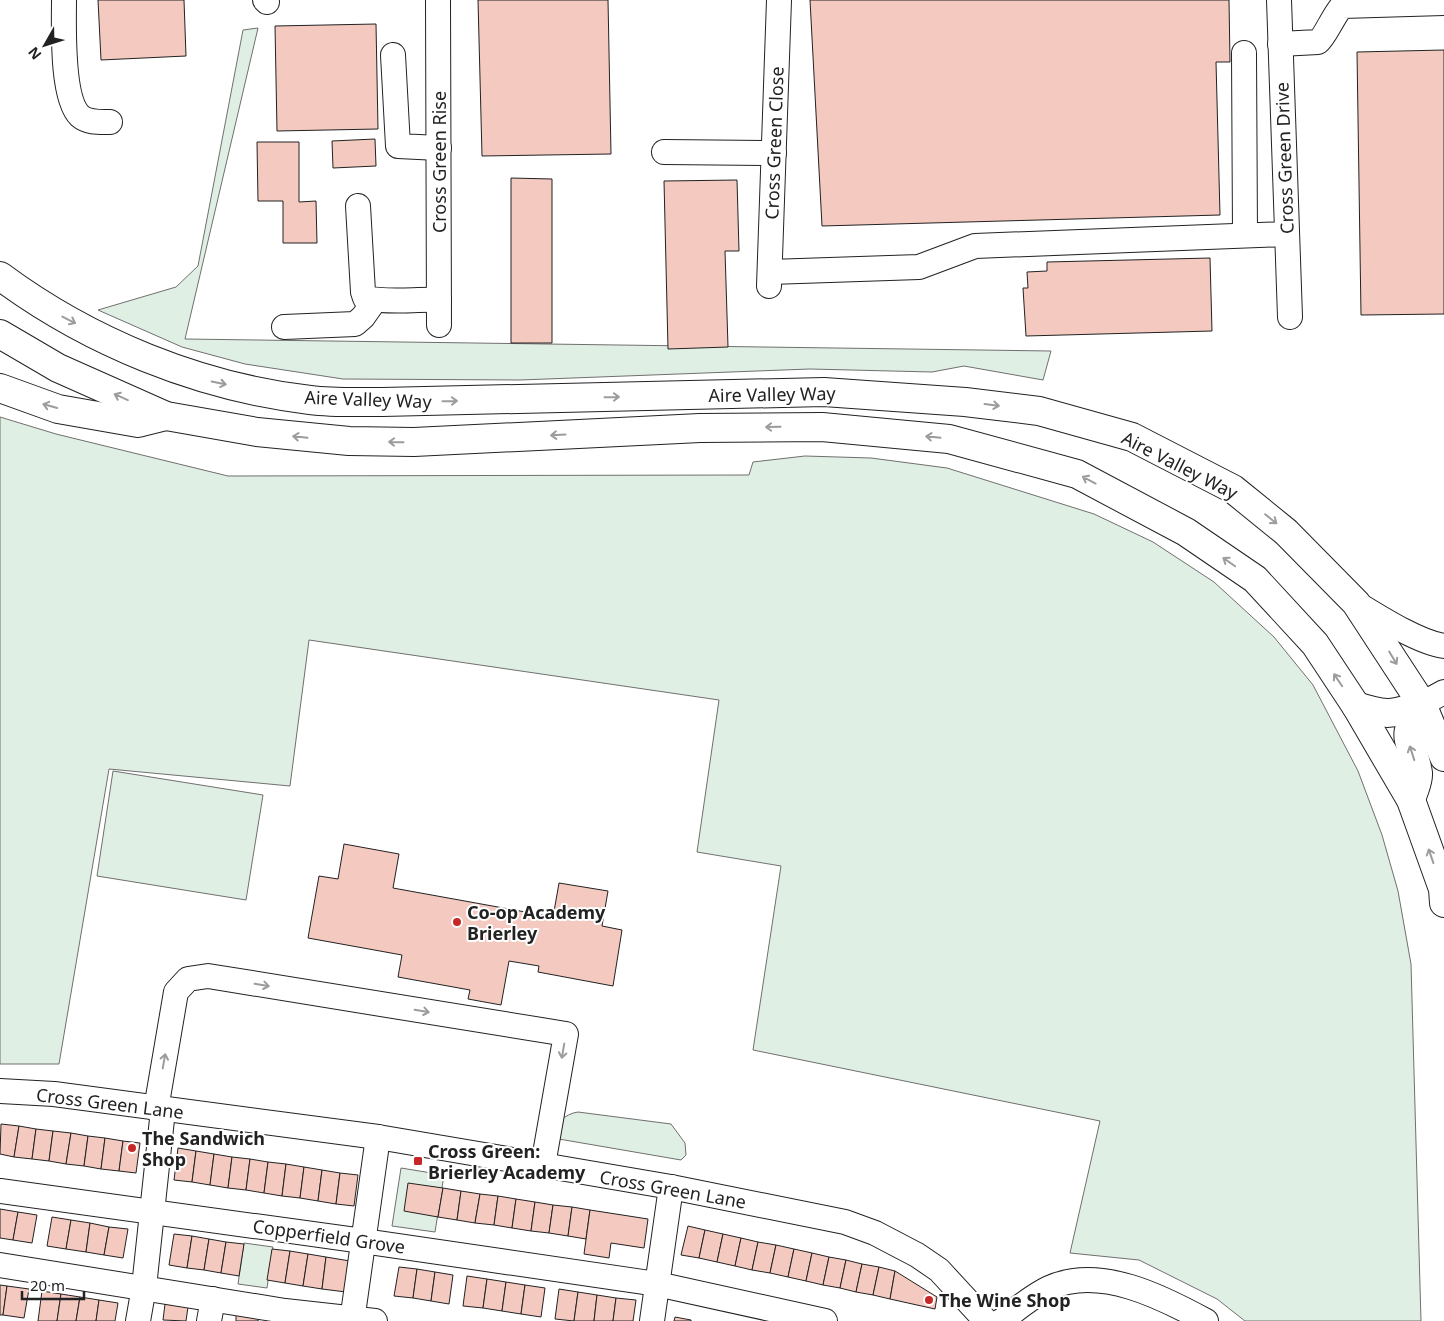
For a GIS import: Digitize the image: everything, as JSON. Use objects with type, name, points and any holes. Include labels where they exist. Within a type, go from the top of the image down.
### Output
[{"type":"highway","name":"Aire Valley Way","points":[[0,276],[40,305],[132,352],[204,378],[310,400],[382,402],[824,392],[965,402],[1039,411],[1132,437],[1233,488],[1286,532],[1356,603],[1433,698],[1444,756]]},
{"type":"highway","name":"Aire Valley Way","points":[[0,334],[58,368],[166,416],[257,432],[349,441],[414,442],[700,428],[822,427],[949,439],[1077,474],[1186,532],[1255,579],[1315,644],[1356,706],[1411,800],[1443,889],[1444,903]]},
{"type":"highway","points":[[0,388],[58,409],[138,424],[166,416]]},
{"type":"highway","points":[[1356,706],[1372,711],[1396,714],[1433,698]]},
{"type":"highway","points":[[1411,800],[1419,775],[1408,744],[1409,724],[1433,698]]},
{"type":"street","points":[[64,0],[67,83],[75,110],[82,118],[90,121],[110,122]]},
{"type":"street","name":"Cross Green Rise","points":[[438,0],[439,325]]},
{"type":"street","name":"Cross Green Close","points":[[778,0],[770,279],[919,267],[975,246],[1245,235]]},
{"type":"street","name":"Cross Green Drive","points":[[1279,0],[1290,317]]},
{"type":"street","points":[[1280,44],[1318,42],[1322,38],[1333,15],[1342,6],[1444,3]]},
{"type":"street","points":[[1244,53],[1245,235],[1286,234]]},
{"type":"street","points":[[393,55],[398,146],[439,148]]},
{"type":"street","points":[[664,152],[774,153]]},
{"type":"street","points":[[358,206],[362,292],[365,298],[375,300],[439,300]]},
{"type":"street","points":[[284,327],[354,324],[363,317],[375,300]]},
{"type":"street","points":[[1356,603],[1388,622],[1435,644],[1444,646]]},
{"type":"street","points":[[138,1321],[144,1287],[152,1213],[159,1110],[176,992],[188,979],[208,976],[566,1034],[543,1165]]},
{"type":"street","name":"Cross Green Lane","points":[[0,1091],[54,1094],[159,1110],[378,1137],[671,1187],[845,1222],[874,1233],[917,1255],[938,1270],[986,1321]]},
{"type":"street","points":[[0,1265],[144,1287],[211,1310],[360,1320],[363,1241],[378,1137]]},
{"type":"street","points":[[652,1321],[671,1187]]},
{"type":"street","name":"Copperfield Grove","points":[[0,1191],[657,1284],[825,1321]]},
{"type":"street","points":[[1001,1321],[1048,1288],[1066,1282],[1088,1280],[1126,1286],[1158,1296],[1206,1321]]},
{"type":"green space","points":[[258,28],[185,339],[1051,351],[1043,380],[964,366],[932,372],[810,369],[520,380],[343,379],[245,364],[182,347],[98,310],[176,287],[198,266],[243,30]]},
{"type":"green space","points":[[0,417],[56,434],[228,476],[749,475],[753,462],[805,456],[871,458],[947,468],[1094,514],[1153,542],[1214,582],[1274,637],[1313,685],[1358,771],[1382,835],[1398,891],[1411,964],[1421,1321],[1245,1321],[1217,1299],[1139,1260],[1070,1253],[1100,1121],[753,1050],[781,866],[697,852],[719,700],[309,640],[290,786],[109,769],[59,1064],[0,1064]]},
{"type":"green space","points":[[113,771],[263,795],[246,900],[97,876]]},
{"type":"green space","points":[[578,1112],[671,1124],[685,1143],[686,1155],[681,1160],[553,1138],[561,1120],[568,1115]]},
{"type":"green space","points":[[401,1168],[444,1175],[435,1232],[392,1226]]},
{"type":"green space","points":[[244,1243],[273,1247],[267,1288],[238,1284]]},
{"type":"building","points":[[98,0],[184,0],[186,56],[101,60]]},
{"type":"building","points":[[478,0],[608,0],[611,154],[482,156]]},
{"type":"building","points":[[810,0],[1229,0],[1230,62],[1216,62],[1220,215],[822,226]]},
{"type":"building","points":[[376,24],[378,129],[277,131],[275,26]]},
{"type":"building","points":[[1444,50],[1444,314],[1361,315],[1357,52]]},
{"type":"building","points":[[375,139],[376,166],[333,168],[332,141]]},
{"type":"building","points":[[257,142],[299,142],[299,202],[316,201],[317,243],[283,243],[283,201],[258,201]]},
{"type":"building","points":[[511,178],[552,179],[552,343],[511,343]]},
{"type":"building","points":[[737,180],[739,251],[725,251],[728,347],[668,349],[664,181]]},
{"type":"building","points":[[1210,258],[1212,331],[1026,336],[1023,288],[1028,288],[1027,272],[1047,271],[1047,262]]},
{"type":"building","name":"Co-op Academy Brierley","points":[[344,844],[399,854],[393,888],[553,917],[559,883],[608,891],[602,926],[622,930],[613,986],[538,972],[539,966],[509,961],[501,1005],[468,999],[470,990],[398,977],[402,955],[308,938],[319,876],[338,879]]},
{"type":"building","points":[[1,1124],[19,1126],[14,1157],[0,1154]]},
{"type":"building","points":[[19,1126],[36,1129],[32,1159],[14,1157]]},
{"type":"building","points":[[36,1129],[53,1131],[49,1161],[32,1159]]},
{"type":"building","points":[[53,1131],[71,1133],[66,1164],[49,1161]]},
{"type":"building","points":[[71,1133],[88,1136],[84,1166],[66,1164]]},
{"type":"building","points":[[88,1136],[105,1138],[101,1169],[84,1166]]},
{"type":"building","points":[[105,1138],[123,1141],[119,1171],[101,1169]]},
{"type":"building","points":[[123,1141],[140,1143],[136,1173],[119,1171]]},
{"type":"building","points":[[178,1148],[196,1151],[192,1182],[174,1180]]},
{"type":"building","points":[[196,1151],[214,1154],[210,1185],[192,1182]]},
{"type":"building","points":[[214,1154],[232,1157],[228,1188],[210,1185]]},
{"type":"building","points":[[232,1157],[250,1159],[246,1190],[228,1188]]},
{"type":"building","points":[[250,1159],[268,1162],[264,1193],[246,1190]]},
{"type":"building","points":[[268,1162],[286,1164],[282,1196],[264,1193]]},
{"type":"building","points":[[286,1164],[304,1167],[300,1198],[282,1196]]},
{"type":"building","points":[[304,1167],[322,1170],[318,1201],[300,1198]]},
{"type":"building","points":[[322,1170],[340,1173],[336,1204],[318,1201]]},
{"type":"building","points":[[340,1173],[358,1175],[354,1206],[336,1204]]},
{"type":"building","points":[[408,1183],[443,1188],[438,1217],[404,1211]]},
{"type":"building","points":[[443,1188],[461,1191],[457,1220],[438,1217]]},
{"type":"building","points":[[461,1191],[480,1194],[475,1223],[457,1220]]},
{"type":"building","points":[[480,1194],[498,1196],[494,1225],[475,1223]]},
{"type":"building","points":[[498,1196],[516,1199],[512,1228],[494,1225]]},
{"type":"building","points":[[516,1199],[535,1202],[531,1231],[512,1228]]},
{"type":"building","points":[[535,1202],[553,1205],[549,1233],[531,1231]]},
{"type":"building","points":[[553,1205],[572,1207],[568,1236],[549,1233]]},
{"type":"building","points":[[572,1207],[590,1210],[586,1239],[568,1236]]},
{"type":"building","points":[[0,1209],[18,1212],[13,1240],[0,1238]]},
{"type":"building","points":[[590,1210],[648,1219],[644,1248],[611,1243],[609,1258],[584,1254]]},
{"type":"building","points":[[18,1212],[37,1215],[32,1243],[13,1240]]},
{"type":"building","points":[[52,1217],[71,1220],[66,1249],[47,1246]]},
{"type":"building","points":[[71,1220],[90,1223],[86,1252],[66,1249]]},
{"type":"building","points":[[90,1223],[109,1227],[104,1255],[86,1252]]},
{"type":"building","points":[[688,1226],[705,1230],[699,1258],[681,1255]]},
{"type":"building","points":[[109,1227],[128,1229],[123,1258],[104,1255]]},
{"type":"building","points":[[705,1230],[723,1234],[717,1262],[699,1258]]},
{"type":"building","points":[[174,1234],[192,1236],[187,1268],[169,1265]]},
{"type":"building","points":[[723,1234],[741,1238],[735,1266],[717,1262]]},
{"type":"building","points":[[192,1236],[209,1239],[204,1270],[187,1268]]},
{"type":"building","points":[[741,1238],[758,1242],[752,1270],[735,1266]]},
{"type":"building","points":[[209,1239],[226,1242],[221,1273],[204,1270]]},
{"type":"building","points":[[226,1242],[244,1244],[239,1276],[221,1273]]},
{"type":"building","points":[[758,1242],[776,1245],[770,1273],[752,1270]]},
{"type":"building","points":[[776,1245],[794,1249],[788,1277],[770,1273]]},
{"type":"building","points":[[272,1249],[290,1251],[285,1283],[267,1280]]},
{"type":"building","points":[[794,1249],[812,1253],[806,1281],[788,1277]]},
{"type":"building","points":[[290,1251],[308,1254],[303,1286],[285,1283]]},
{"type":"building","points":[[812,1253],[829,1257],[823,1285],[806,1281]]},
{"type":"building","points":[[308,1254],[326,1257],[322,1289],[303,1286]]},
{"type":"building","points":[[326,1257],[350,1261],[346,1292],[322,1289]]},
{"type":"building","points":[[829,1257],[846,1260],[840,1288],[823,1285]]},
{"type":"building","points":[[846,1260],[862,1264],[856,1292],[840,1288]]},
{"type":"building","points":[[862,1264],[879,1267],[873,1295],[856,1292]]},
{"type":"building","points":[[399,1267],[417,1269],[413,1298],[394,1296]]},
{"type":"building","points":[[879,1267],[895,1271],[890,1299],[873,1295]]},
{"type":"building","points":[[417,1269],[435,1272],[431,1301],[413,1298]]},
{"type":"building","points":[[895,1271],[937,1297],[935,1309],[890,1299]]},
{"type":"building","points":[[435,1272],[453,1275],[449,1304],[431,1301]]},
{"type":"building","points":[[467,1276],[487,1279],[483,1308],[463,1306]]},
{"type":"building","points":[[487,1279],[506,1282],[502,1311],[483,1308]]},
{"type":"building","points":[[506,1282],[525,1285],[521,1314],[502,1311]]},
{"type":"building","points":[[0,1285],[7,1286],[3,1315],[0,1315]]},
{"type":"building","points":[[525,1285],[545,1288],[541,1317],[521,1314]]},
{"type":"building","points":[[7,1286],[29,1289],[24,1318],[3,1315]]},
{"type":"building","points":[[559,1289],[578,1292],[574,1321],[555,1319]]},
{"type":"building","points":[[42,1291],[61,1294],[57,1321],[38,1321]]},
{"type":"building","points":[[578,1292],[597,1295],[594,1321],[574,1321]]},
{"type":"building","points":[[61,1294],[80,1297],[76,1321],[57,1321]]},
{"type":"building","points":[[597,1295],[616,1298],[613,1321],[594,1321]]},
{"type":"building","points":[[80,1297],[99,1300],[96,1321],[76,1321]]},
{"type":"building","points":[[616,1298],[636,1300],[633,1321],[613,1321]]},
{"type":"building","points":[[99,1300],[118,1303],[115,1321],[96,1321]]},
{"type":"building","points":[[165,1304],[188,1307],[186,1321],[163,1320]]},
{"type":"building","points":[[236,1315],[259,1318],[258,1321],[236,1321]]},
{"type":"building","points":[[675,1317],[691,1320],[691,1321],[674,1321]]},
{"type":"place","name":"Co-op Academy Brierley","points":[[457,922]]},
{"type":"place","name":"The Sandwich Shop","points":[[132,1148]]},
{"type":"place","name":"Cross Green: Brierley Academy","points":[[418,1161]]},
{"type":"place","name":"The Wine Shop","points":[[929,1300]]}]
